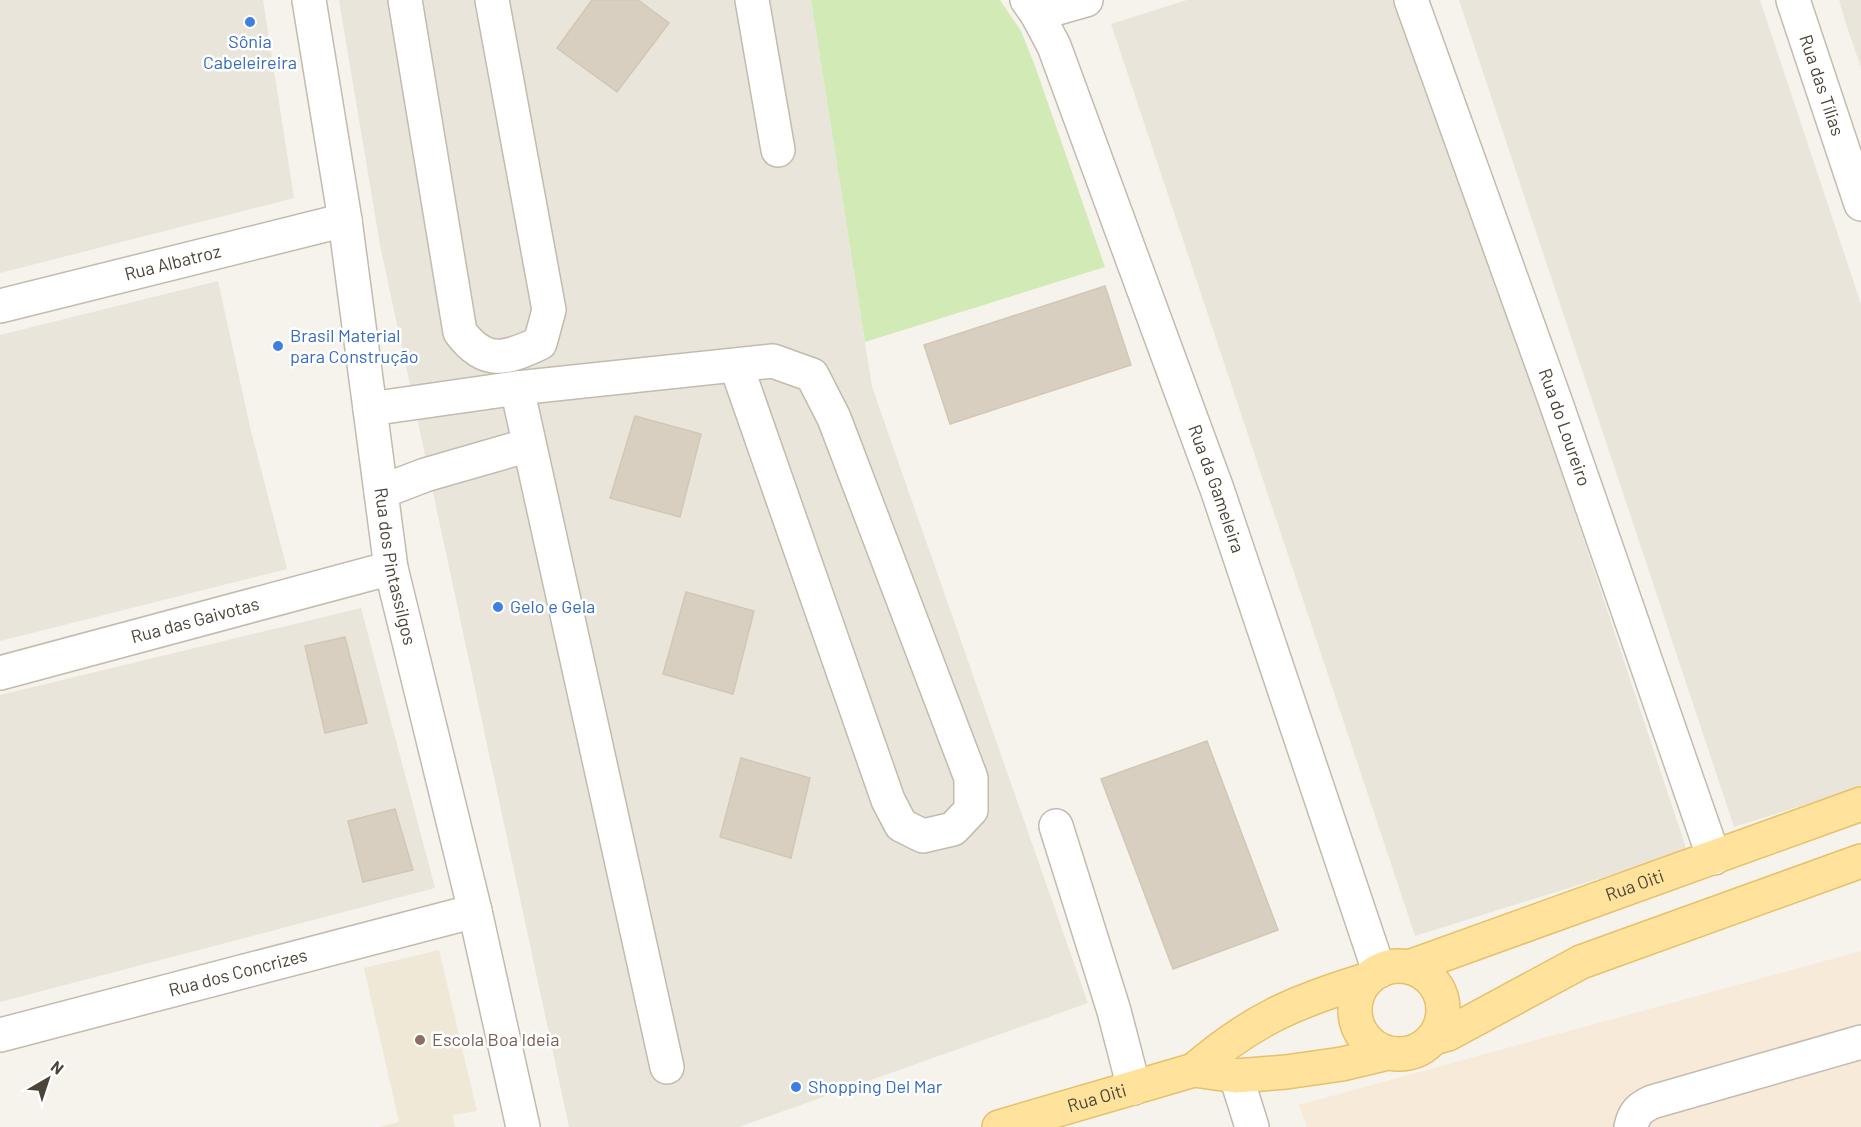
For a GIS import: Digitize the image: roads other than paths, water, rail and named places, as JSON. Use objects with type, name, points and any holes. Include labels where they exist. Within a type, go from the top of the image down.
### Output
[{"type":"main road","name":"Rua Oiti","points":[[999,1127],[1194,1070],[1229,1040],[1267,1016],[1321,994],[1714,858],[1861,804]]},
{"type":"main road","points":[[1434,1038],[1448,1034],[1581,962],[1861,861]]},
{"type":"main road","points":[[1385,972],[1422,972],[1439,992],[1444,1006],[1443,1018],[1434,1038],[1425,1047],[1409,1054],[1388,1053],[1372,1046],[1357,1024],[1356,997],[1385,972]]},
{"type":"main road","name":"Rua Oiti","points":[[1194,1070],[1236,1076],[1342,1064],[1388,1053]]},
{"type":"street","name":"Rua dos Pintassilgos","points":[[309,0],[345,220],[391,568],[475,910],[523,1126]]},
{"type":"street","points":[[405,0],[460,332],[472,348],[494,358],[517,354],[540,343],[549,310],[492,0]]},
{"type":"street","points":[[752,0],[777,150]]},
{"type":"street","points":[[1032,7],[1086,0]]},
{"type":"street","name":"Rua do Loureiro","points":[[1411,0],[1556,403],[1714,858]]},
{"type":"street","name":"Rua das Tílias","points":[[1793,0],[1861,204]]},
{"type":"street","name":"Rua da Gameleira","points":[[1032,7],[1054,46],[1217,489],[1385,972]]},
{"type":"street","name":"Rua Albatroz","points":[[0,306],[345,220]]},
{"type":"street","points":[[370,409],[517,388],[773,361],[812,375],[834,418],[971,778],[971,810],[953,829],[923,836],[902,825],[888,800],[736,365]]},
{"type":"street","points":[[517,388],[667,1067]]},
{"type":"street","points":[[381,492],[425,476],[529,445]]},
{"type":"street","name":"Rua das Gaivotas","points":[[0,673],[391,568]]},
{"type":"street","points":[[1056,826],[1114,1011],[1134,1088]]},
{"type":"street","name":"Rua dos Concrizes","points":[[0,1035],[475,910]]},
{"type":"street","points":[[1631,1127],[1634,1115],[1640,1108],[1652,1102],[1861,1042]]},
{"type":"street","points":[[1236,1076],[1252,1127]]},
{"type":"place","name":"Sônia Cabeleireira","points":[[250,22]]},
{"type":"place","name":"Brasil Material para Construção","points":[[278,346]]},
{"type":"place","name":"Gelo e Gela","points":[[498,607]]},
{"type":"place","name":"Escola Boa Ideia","points":[[420,1040]]},
{"type":"place","name":"Shopping Del Mar","points":[[796,1087]]}]
